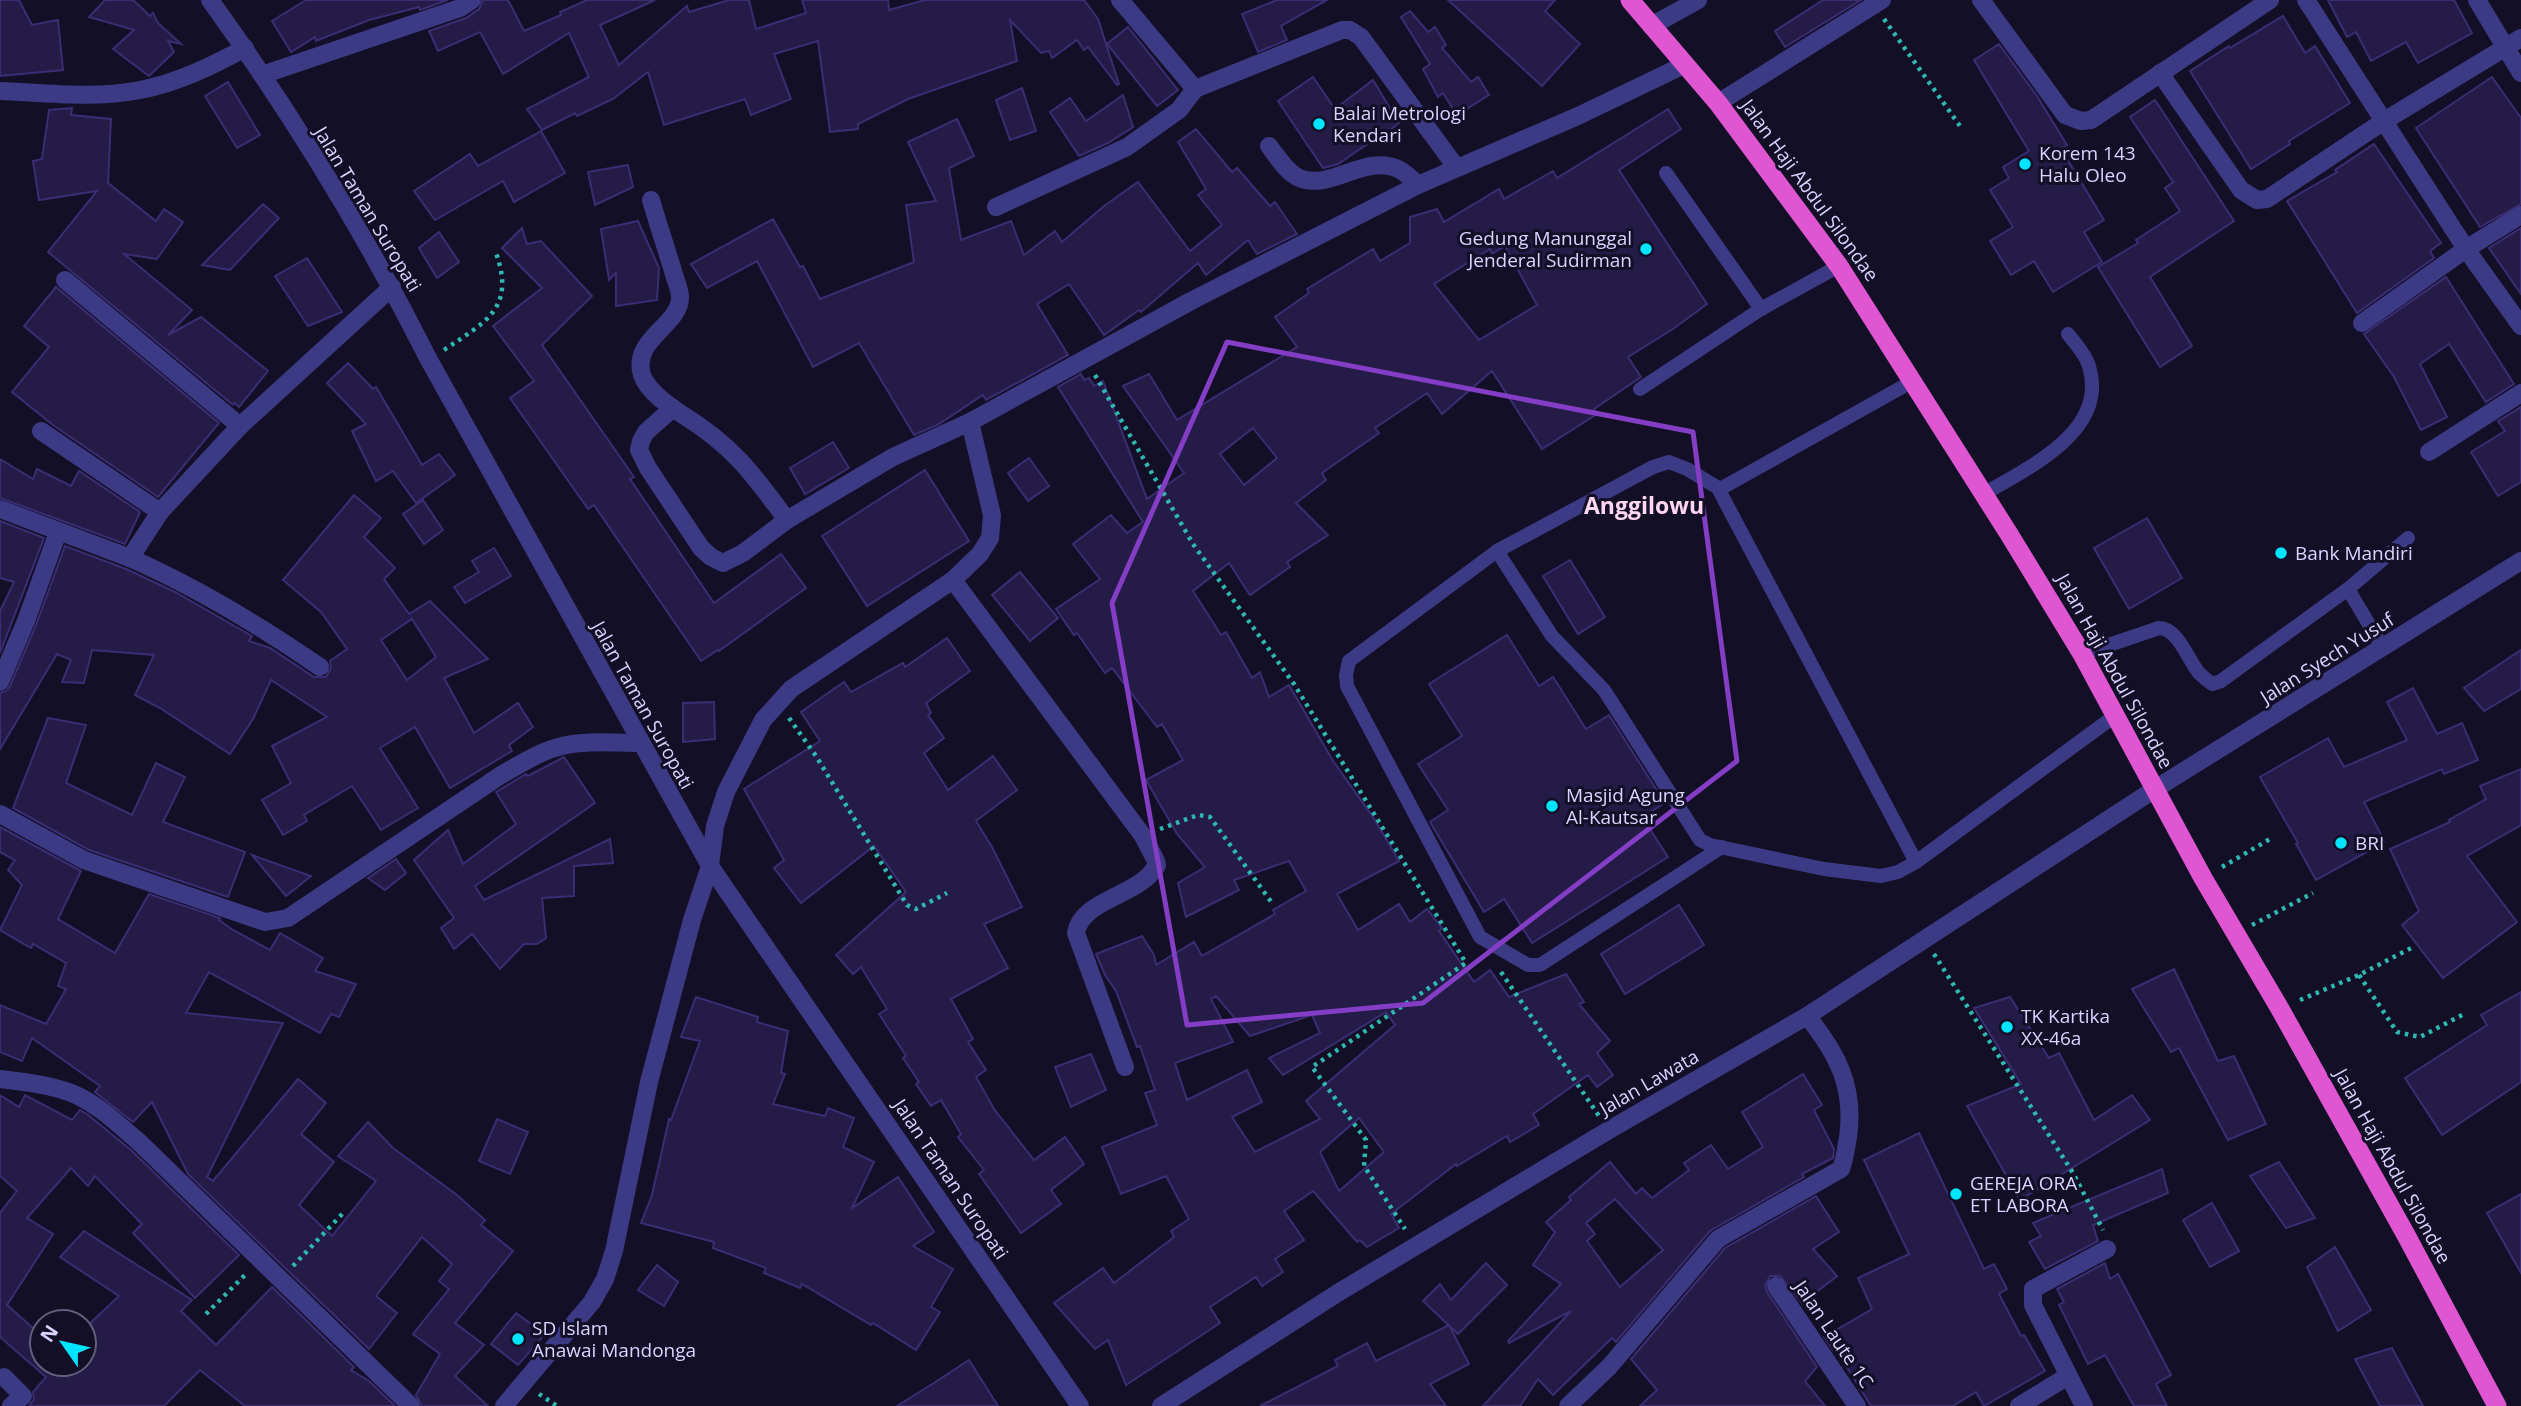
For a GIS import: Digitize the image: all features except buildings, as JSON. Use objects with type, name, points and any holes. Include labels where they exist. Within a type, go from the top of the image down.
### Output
[{"type":"highway","name":"Jalan Haji Abdul Silondae","points":[[1630,0],[1718,103],[1839,266],[1984,494],[2082,654],[2203,878],[2280,1009],[2406,1236],[2497,1406]]},
{"type":"street","name":"Jalan Taman Suropati","points":[[210,0],[245,48],[392,288],[429,360],[710,866],[1080,1406]]},
{"type":"street","points":[[262,75],[460,8],[472,0]]},
{"type":"street","points":[[1121,0],[1195,89]]},
{"type":"street","points":[[1651,26],[1698,0]]},
{"type":"street","points":[[1981,0],[2053,99],[2072,119],[2091,120],[2270,0]]},
{"type":"street","points":[[2306,0],[2466,249],[2521,326]]},
{"type":"street","points":[[2477,0],[2521,73]]},
{"type":"street","points":[[1718,103],[1878,2]]},
{"type":"street","points":[[996,207],[1128,147],[1179,110],[1195,89],[1328,34],[1350,30],[1361,37],[1456,167]]},
{"type":"street","points":[[2160,74],[2241,190],[2257,200],[2267,199],[2384,121],[2521,38]]},
{"type":"street","points":[[0,91],[97,94],[140,90],[183,78],[245,48]]},
{"type":"street","points":[[673,408],[646,432],[639,450],[701,548],[723,563],[787,520],[893,457],[970,422],[1192,301],[1418,185],[1578,116],[1684,65]]},
{"type":"street","points":[[1269,146],[1296,177],[1308,181],[1380,165],[1396,167],[1418,185]]},
{"type":"street","points":[[651,200],[681,297],[675,314],[646,347],[642,374],[655,393],[725,444],[749,468],[787,520]]},
{"type":"street","points":[[2362,323],[2466,249],[2521,215]]},
{"type":"street","points":[[65,280],[240,426]]},
{"type":"street","points":[[130,558],[160,513],[240,426],[392,288]]},
{"type":"street","points":[[2429,452],[2521,393]]},
{"type":"street","points":[[504,1406],[592,1302],[605,1279],[614,1251],[658,1045],[692,920],[710,866],[715,826],[726,792],[763,720],[791,690],[953,580],[981,554],[990,538],[992,514],[970,422]]},
{"type":"street","points":[[41,431],[160,513]]},
{"type":"street","points":[[0,509],[130,558],[180,580],[220,602],[320,667]]},
{"type":"street","points":[[0,682],[26,621],[58,532]]},
{"type":"street","name":"Jalan Syech Yusuf","points":[[2155,789],[2521,561]]},
{"type":"street","points":[[953,580],[1143,836],[1156,861],[1154,872],[1144,881],[1081,919],[1076,933],[1125,1067]]},
{"type":"street","points":[[0,814],[84,860],[265,922],[276,921],[288,918],[501,775],[533,757],[560,746],[582,742],[640,743]]},
{"type":"street","name":"Jalan Lawata","points":[[1160,1406],[1609,1130],[1807,1016],[2155,789]]},
{"type":"street","points":[[1568,1406],[1609,1367],[1718,1239],[1841,1169],[1845,1160],[1850,1123],[1846,1080],[1821,1034],[1807,1016]]},
{"type":"street","points":[[0,1079],[69,1093],[89,1103],[139,1142],[411,1406]]},
{"type":"street","points":[[2084,1406],[2033,1304],[2033,1289],[2106,1240]]},
{"type":"street","name":"Jalan Laute 1C","points":[[1776,1286],[1857,1406]]},
{"type":"street","points":[[4,1377],[23,1396],[11,1406]]},
{"type":"street","points":[[2019,1406],[2068,1377]]},
{"type":"lane","points":[[1666,173],[1761,309]]},
{"type":"lane","points":[[1640,389],[1761,309],[1839,266]]},
{"type":"lane","points":[[1984,494],[2049,455],[2076,429],[2088,410],[2092,384],[2088,363],[2068,334]]},
{"type":"lane","points":[[1720,489],[1913,381]]},
{"type":"lane","points":[[1722,847],[1540,965],[1528,965],[1480,937],[1347,686],[1349,661],[1497,551],[1653,467],[1669,462],[1687,469],[1720,489],[1726,505],[1916,862]]},
{"type":"lane","points":[[2082,654],[2166,628],[2174,635],[2200,675],[2212,684],[2221,681],[2348,589],[2408,538]]},
{"type":"lane","points":[[1497,551],[1552,636],[1604,690],[1693,831],[1700,840],[1722,847],[1824,869],[1881,876],[1898,872],[1916,862],[2116,715]]},
{"type":"lane","points":[[2348,589],[2383,648]]},
{"type":"path","points":[[1878,2],[1960,126]]},
{"type":"path","points":[[429,360],[494,312],[503,286],[495,253]]},
{"type":"path","points":[[1086,359],[1193,544],[1294,684],[1466,963]]},
{"type":"path","points":[[778,703],[816,756],[907,905],[916,909],[947,893]]},
{"type":"path","points":[[1143,836],[1198,815],[1210,817],[1272,903]]},
{"type":"path","points":[[2203,878],[2270,839]]},
{"type":"path","points":[[2236,933],[2313,893]]},
{"type":"path","points":[[1925,939],[2073,1173],[2106,1240]]},
{"type":"path","points":[[2280,1009],[2359,975],[2415,946]]},
{"type":"path","points":[[1417,1246],[1364,1166],[1366,1140],[1312,1067],[1475,956]]},
{"type":"path","points":[[1500,971],[1609,1130]]},
{"type":"path","points":[[2359,975],[2397,1032],[2420,1037],[2466,1013]]},
{"type":"path","points":[[281,1279],[345,1211]]},
{"type":"path","points":[[206,1314],[260,1260]]},
{"type":"highlighted area","points":[[1227,342],[1693,432],[1737,761],[1423,1003],[1187,1025],[1112,603]]},
{"type":"place","name":"Balai Metrologi Kendari","points":[[1319,124]]},
{"type":"place","name":"Korem 143 Halu Oleo","points":[[2025,164]]},
{"type":"place","name":"Gedung Manunggal Jenderal Sudirman","points":[[1646,249]]},
{"type":"place","name":"Bank Mandiri","points":[[2281,553]]},
{"type":"place","name":"Masjid Agung Al-Kautsar","points":[[1552,806]]},
{"type":"place","name":"BRI","points":[[2341,843]]},
{"type":"place","name":"TK Kartika XX-46a","points":[[2007,1027]]},
{"type":"place","name":"GEREJA ORA ET LABORA","points":[[1956,1194]]},
{"type":"place","name":"SD Islam Anawai Mandonga","points":[[518,1339]]},
{"type":"district","name":"Anggilowu","points":[[1644,505]]}]
